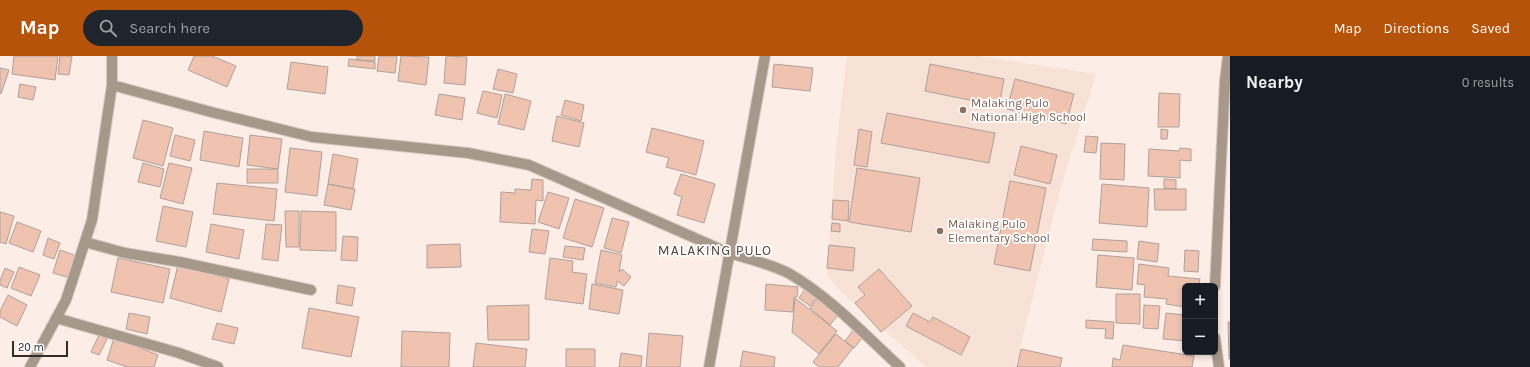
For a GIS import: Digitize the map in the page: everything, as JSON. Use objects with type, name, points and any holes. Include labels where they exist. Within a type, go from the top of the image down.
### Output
[{"type":"street","points":[[30,367],[66,300],[92,220],[112,85],[112,56]]},
{"type":"street","points":[[709,367],[765,56]]},
{"type":"street","points":[[1215,283],[1225,80],[1228,56]]},
{"type":"street","points":[[112,85],[211,112],[312,137],[468,153],[529,165],[729,253],[789,274],[822,296],[900,367]]},
{"type":"street","points":[[85,242],[124,253],[180,262],[311,290]]},
{"type":"street","points":[[56,318],[179,352],[218,367]]},
{"type":"street","points":[[1217,355],[1219,367]]},
{"type":"shaded area","points":[[847,56],[979,56],[1096,74],[1061,187],[1015,367],[926,367],[841,292],[827,275],[836,147]]},
{"type":"building","points":[[14,56],[58,56],[55,80],[12,74]]},
{"type":"building","points":[[60,56],[72,56],[69,75],[58,74]]},
{"type":"building","points":[[194,56],[212,56],[236,66],[227,87],[188,70]]},
{"type":"building","points":[[357,56],[375,56],[375,61],[357,60]]},
{"type":"building","points":[[379,56],[397,56],[395,73],[377,71]]},
{"type":"building","points":[[401,56],[429,57],[426,85],[398,81]]},
{"type":"building","points":[[446,56],[467,57],[465,85],[444,83]]},
{"type":"building","points":[[349,59],[375,62],[375,69],[348,66]]},
{"type":"building","points":[[291,62],[328,67],[325,94],[287,89]]},
{"type":"building","points":[[774,64],[813,68],[810,91],[772,87]]},
{"type":"building","points":[[930,64],[1004,79],[999,106],[925,91]]},
{"type":"building","points":[[0,68],[9,70],[1,94],[0,93]]},
{"type":"building","points":[[498,69],[517,74],[513,93],[493,89]]},
{"type":"building","points":[[1015,79],[1074,94],[1066,124],[1007,109]]},
{"type":"building","points":[[20,84],[36,87],[33,100],[18,97]]},
{"type":"building","points":[[483,91],[502,95],[497,118],[477,113]]},
{"type":"building","points":[[1159,93],[1180,94],[1179,127],[1158,127]]},
{"type":"building","points":[[439,94],[465,98],[462,120],[435,115]]},
{"type":"building","points":[[505,94],[531,101],[524,130],[498,124]]},
{"type":"building","points":[[565,100],[584,105],[581,121],[561,115]]},
{"type":"building","points":[[887,113],[995,133],[989,163],[881,143]]},
{"type":"building","points":[[557,116],[584,123],[579,147],[552,141]]},
{"type":"building","points":[[143,120],[173,128],[163,166],[133,158]]},
{"type":"building","points":[[652,128],[704,141],[696,175],[666,167],[669,158],[646,152]]},
{"type":"building","points":[[859,129],[872,132],[867,167],[854,165]]},
{"type":"building","points":[[1161,129],[1168,130],[1167,139],[1161,139]]},
{"type":"building","points":[[204,131],[243,138],[239,167],[200,160]]},
{"type":"building","points":[[175,135],[195,140],[190,161],[170,156]]},
{"type":"building","points":[[250,135],[282,139],[278,169],[247,165]]},
{"type":"building","points":[[1086,136],[1098,137],[1096,153],[1084,152]]},
{"type":"building","points":[[1101,143],[1125,144],[1124,180],[1100,179]]},
{"type":"building","points":[[1021,146],[1057,155],[1050,184],[1014,175]]},
{"type":"building","points":[[290,148],[322,152],[317,196],[285,192]]},
{"type":"building","points":[[1180,148],[1191,149],[1191,161],[1180,160],[1180,178],[1148,176],[1149,149],[1179,151]]},
{"type":"building","points":[[333,154],[358,159],[353,189],[328,184]]},
{"type":"building","points":[[143,163],[164,169],[160,187],[138,182]]},
{"type":"building","points":[[169,163],[192,168],[183,204],[160,198]]},
{"type":"building","points":[[857,168],[920,178],[911,232],[849,222]]},
{"type":"building","points":[[247,169],[278,169],[278,183],[247,183]]},
{"type":"building","points":[[681,174],[715,184],[704,223],[677,215],[682,197],[674,194]]},
{"type":"building","points":[[532,179],[543,180],[543,201],[536,200],[535,224],[500,222],[501,192],[515,193],[515,189],[531,190]]},
{"type":"building","points":[[1164,179],[1176,180],[1176,189],[1164,188]]},
{"type":"building","points":[[1010,181],[1046,188],[1030,271],[994,264]]},
{"type":"building","points":[[217,183],[277,189],[274,221],[213,214]]},
{"type":"building","points":[[328,184],[355,189],[351,210],[324,205]]},
{"type":"building","points":[[1102,184],[1149,188],[1147,227],[1099,223]]},
{"type":"building","points":[[1154,189],[1186,189],[1186,210],[1155,210]]},
{"type":"building","points":[[548,192],[569,198],[559,229],[538,222]]},
{"type":"building","points":[[575,199],[604,208],[592,247],[563,238]]},
{"type":"building","points":[[833,200],[849,201],[848,221],[832,219]]},
{"type":"building","points":[[163,206],[193,212],[186,247],[156,241]]},
{"type":"building","points":[[285,211],[299,211],[299,247],[286,247]]},
{"type":"building","points":[[301,211],[336,212],[336,251],[300,250]]},
{"type":"building","points":[[0,212],[14,216],[6,244],[0,242]]},
{"type":"building","points":[[612,218],[629,222],[621,253],[604,248]]},
{"type":"building","points":[[17,222],[41,231],[33,252],[9,243]]},
{"type":"building","points":[[832,223],[840,224],[840,232],[831,231]]},
{"type":"building","points":[[211,224],[244,230],[239,259],[206,252]]},
{"type":"building","points":[[266,224],[282,225],[278,261],[262,259]]},
{"type":"building","points":[[532,229],[549,231],[545,254],[529,252]]},
{"type":"building","points":[[343,236],[358,237],[357,261],[341,260]]},
{"type":"building","points":[[48,238],[60,243],[54,259],[43,255]]},
{"type":"building","points":[[1093,239],[1127,241],[1127,252],[1092,250]]},
{"type":"building","points":[[1139,241],[1159,244],[1157,262],[1137,259]]},
{"type":"building","points":[[460,244],[461,267],[427,268],[427,245]]},
{"type":"building","points":[[829,245],[855,248],[853,271],[827,268]]},
{"type":"building","points":[[565,246],[585,248],[583,260],[563,257]]},
{"type":"building","points":[[60,250],[77,256],[70,278],[53,273]]},
{"type":"building","points":[[601,250],[622,255],[619,272],[622,269],[631,277],[624,286],[617,281],[616,287],[595,283]]},
{"type":"building","points":[[1185,250],[1199,251],[1198,272],[1184,271]]},
{"type":"building","points":[[1098,255],[1134,258],[1132,290],[1096,287]]},
{"type":"building","points":[[118,258],[170,269],[163,303],[111,292]]},
{"type":"building","points":[[550,258],[573,261],[572,272],[587,274],[583,304],[545,299]]},
{"type":"building","points":[[1139,264],[1169,268],[1168,276],[1200,279],[1199,283],[1182,283],[1182,307],[1166,304],[1167,299],[1144,297],[1145,285],[1137,284]]},
{"type":"building","points":[[178,265],[229,279],[221,312],[170,298]]},
{"type":"building","points":[[19,267],[40,275],[31,296],[11,288]]},
{"type":"building","points":[[5,268],[14,272],[7,288],[0,285]]},
{"type":"building","points":[[879,269],[912,306],[881,332],[855,303],[865,295],[858,287]]},
{"type":"building","points":[[592,284],[623,290],[619,314],[589,309]]},
{"type":"building","points":[[766,284],[798,287],[797,297],[794,297],[793,312],[765,310]]},
{"type":"building","points":[[338,285],[355,288],[352,306],[336,303]]},
{"type":"building","points":[[805,289],[816,298],[810,306],[799,298]]},
{"type":"building","points":[[1116,294],[1140,294],[1140,324],[1116,323]]},
{"type":"building","points":[[8,295],[27,305],[17,326],[0,317],[0,311]]},
{"type":"building","points":[[795,298],[837,331],[819,354],[792,332]]},
{"type":"building","points":[[818,298],[838,315],[830,325],[810,308]]},
{"type":"building","points":[[529,305],[529,340],[488,340],[487,306]]},
{"type":"building","points":[[1144,305],[1160,306],[1158,329],[1143,328]]},
{"type":"building","points":[[309,308],[359,317],[351,357],[302,348]]},
{"type":"building","points":[[129,313],[150,317],[147,334],[126,329]]},
{"type":"building","points":[[913,313],[930,322],[933,317],[970,337],[961,355],[906,326]]},
{"type":"building","points":[[1166,313],[1182,315],[1182,341],[1163,339]]},
{"type":"building","points":[[1086,320],[1114,322],[1113,339],[1105,338],[1106,329],[1086,328]]},
{"type":"building","points":[[1228,322],[1230,322],[1230,359],[1229,359]]},
{"type":"building","points":[[217,323],[238,328],[234,344],[212,339]]},
{"type":"building","points":[[854,329],[863,337],[854,348],[845,341]]},
{"type":"building","points":[[402,331],[450,333],[449,367],[401,367]]},
{"type":"building","points":[[649,333],[683,336],[680,367],[646,367]]},
{"type":"building","points":[[836,334],[853,348],[838,367],[819,367],[813,362]]},
{"type":"building","points":[[99,335],[107,339],[99,355],[91,352]]},
{"type":"building","points":[[114,338],[158,355],[154,367],[127,367],[107,360]]},
{"type":"building","points":[[476,343],[527,349],[525,367],[473,367]]},
{"type":"building","points":[[1123,345],[1194,356],[1192,367],[1112,367],[1113,358],[1120,360]]},
{"type":"building","points":[[566,349],[595,349],[595,367],[566,367]]},
{"type":"building","points":[[1021,349],[1062,358],[1060,367],[1017,367]]},
{"type":"building","points":[[743,351],[775,357],[774,367],[740,367]]},
{"type":"building","points":[[621,353],[642,356],[641,367],[619,367]]},
{"type":"place","name":"Malaking Pulo National High School","points":[[963,110]]},
{"type":"place","name":"Malaking Pulo Elementary School","points":[[940,231]]},
{"type":"district","name":"MALAKING PULO","points":[[715,250]]}]
